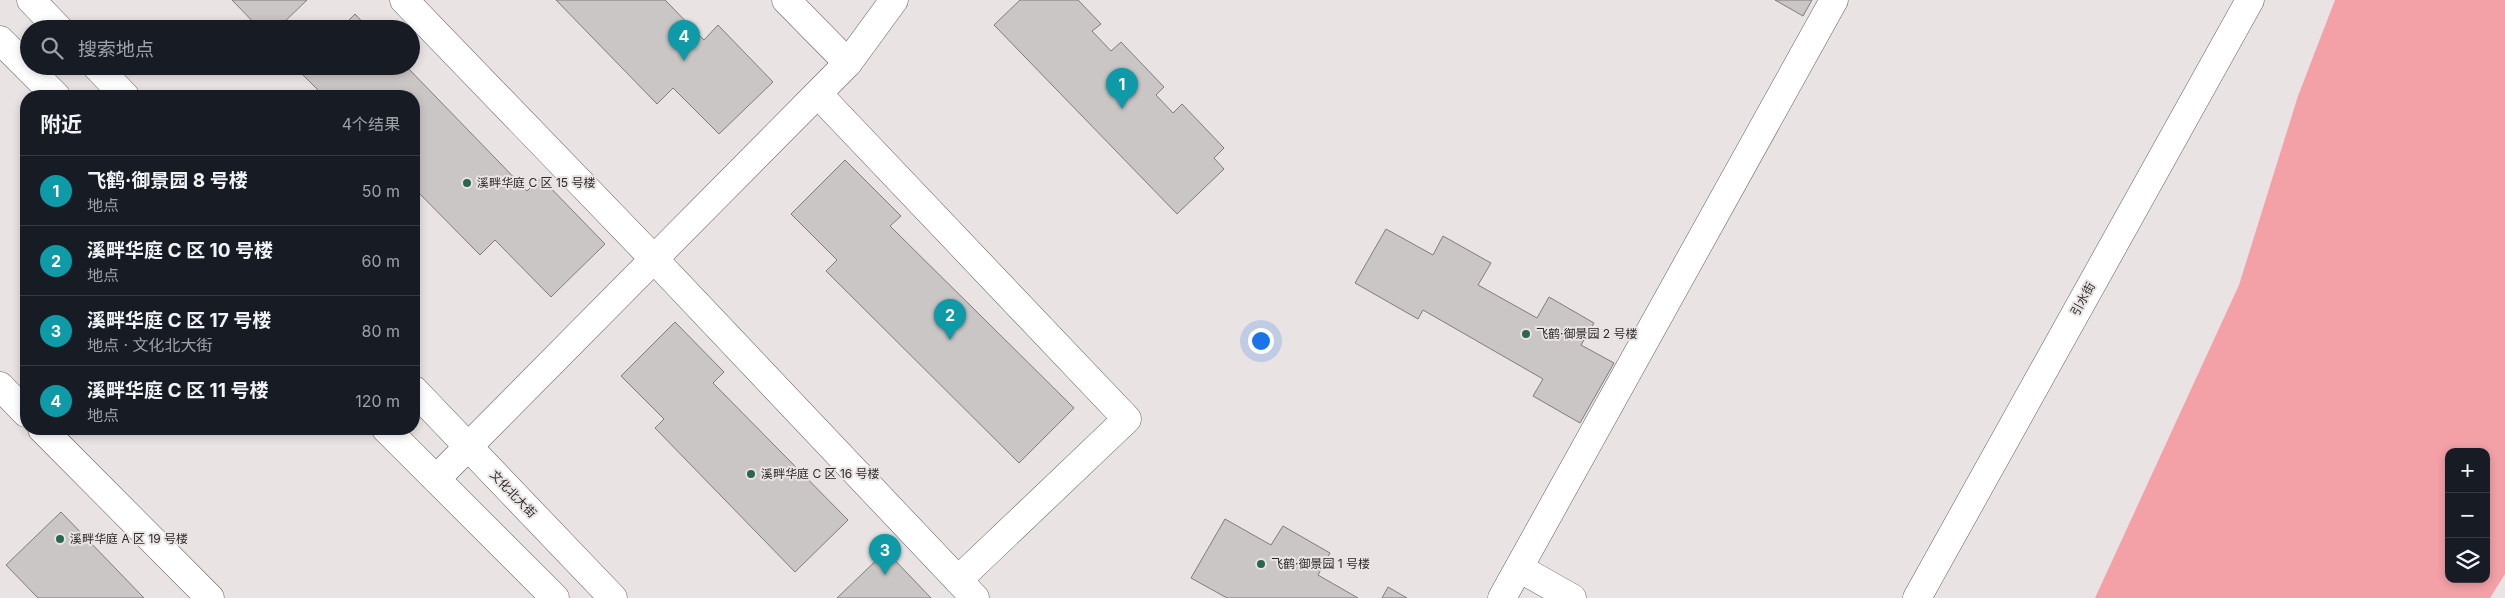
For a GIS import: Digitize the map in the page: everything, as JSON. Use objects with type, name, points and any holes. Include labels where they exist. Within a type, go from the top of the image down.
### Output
[{"type":"street","points":[[31,0],[50,20]]},
{"type":"street","points":[[404,0],[654,259],[966,589],[1127,418],[818,94]]},
{"type":"street","points":[[786,0],[848,63]]},
{"type":"street","points":[[436,479],[848,63],[894,0]]},
{"type":"street","points":[[1502,598],[1834,0]]},
{"type":"street","name":"引水街","points":[[1917,598],[2250,0]]},
{"type":"street","points":[[0,40],[20,60]]},
{"type":"street","points":[[35,75],[50,90]]},
{"type":"street","points":[[105,75],[119,90]]},
{"type":"street","points":[[0,386],[20,407]]},
{"type":"street","name":"文化北大街","points":[[420,396],[613,598]]},
{"type":"street","points":[[48,435],[210,598]]},
{"type":"street","points":[[392,435],[555,598]]},
{"type":"street","points":[[1519,568],[1572,598]]},
{"type":"shaded area","points":[[2335,0],[2505,0],[2505,574],[2490,598],[2095,598],[2239,285],[2298,96]]},
{"type":"building","points":[[232,0],[307,0],[286,20],[251,20]]},
{"type":"building","points":[[556,0],[665,0],[704,40],[718,25],[773,82],[719,134],[673,88],[657,104]]},
{"type":"building","points":[[1020,0],[1078,0],[1101,24],[1092,31],[1111,51],[1121,42],[1164,87],[1156,95],[1173,113],[1182,104],[1224,148],[1214,158],[1224,169],[1177,214],[994,25]]},
{"type":"building","points":[[1775,0],[1812,0],[1803,16]]},
{"type":"building","points":[[355,14],[361,20],[349,20]]},
{"type":"building","name":"溪畔华庭 C 区 15 号楼","points":[[303,75],[415,75],[527,191],[541,178],[605,244],[551,297],[495,240],[480,255],[420,194],[420,90],[318,90]]},
{"type":"building","points":[[845,160],[901,216],[890,226],[1074,408],[1019,463],[826,271],[837,260],[791,214]]},
{"type":"building","name":"飞鹤·御景园 2 号楼","points":[[1386,229],[1433,255],[1443,236],[1491,263],[1478,285],[1537,318],[1549,297],[1594,323],[1581,345],[1614,363],[1580,423],[1533,396],[1543,379],[1423,310],[1418,319],[1355,283]]},
{"type":"building","name":"溪畔华庭 C 区 16 号楼","points":[[675,322],[724,372],[713,383],[848,520],[795,572],[655,428],[664,419],[621,376]]},
{"type":"building","name":"溪畔华庭 A 区 19 号楼","points":[[61,512],[144,598],[38,598],[6,565]]},
{"type":"building","name":"飞鹤·御景园 1 号楼","points":[[1225,519],[1271,545],[1283,526],[1330,553],[1318,575],[1358,598],[1227,598],[1191,578]]},
{"type":"building","points":[[886,551],[931,598],[837,598]]},
{"type":"building","name":"飞鹤·御景园 1 号楼","points":[[1388,587],[1407,598],[1382,598]]},
{"type":"place","name":"溪畔华庭 C 区 11 号楼","points":[[684,61]]},
{"type":"place","name":"飞鹤·御景园 8 号楼","points":[[1122,109]]},
{"type":"place","name":"溪畔华庭 C 区 15 号楼","points":[[467,183]]},
{"type":"place","name":"飞鹤·御景园 2 号楼","points":[[1526,334]]},
{"type":"place","name":"溪畔华庭 C 区 10 号楼","points":[[950,340]]},
{"type":"place","name":"溪畔华庭 C 区 16 号楼","points":[[751,474]]},
{"type":"place","name":"溪畔华庭 A 区 19 号楼","points":[[60,539]]},
{"type":"place","name":"飞鹤·御景园 1 号楼","points":[[1261,564]]},
{"type":"place","name":"溪畔华庭 C 区 17 号楼","points":[[885,575]]}]
